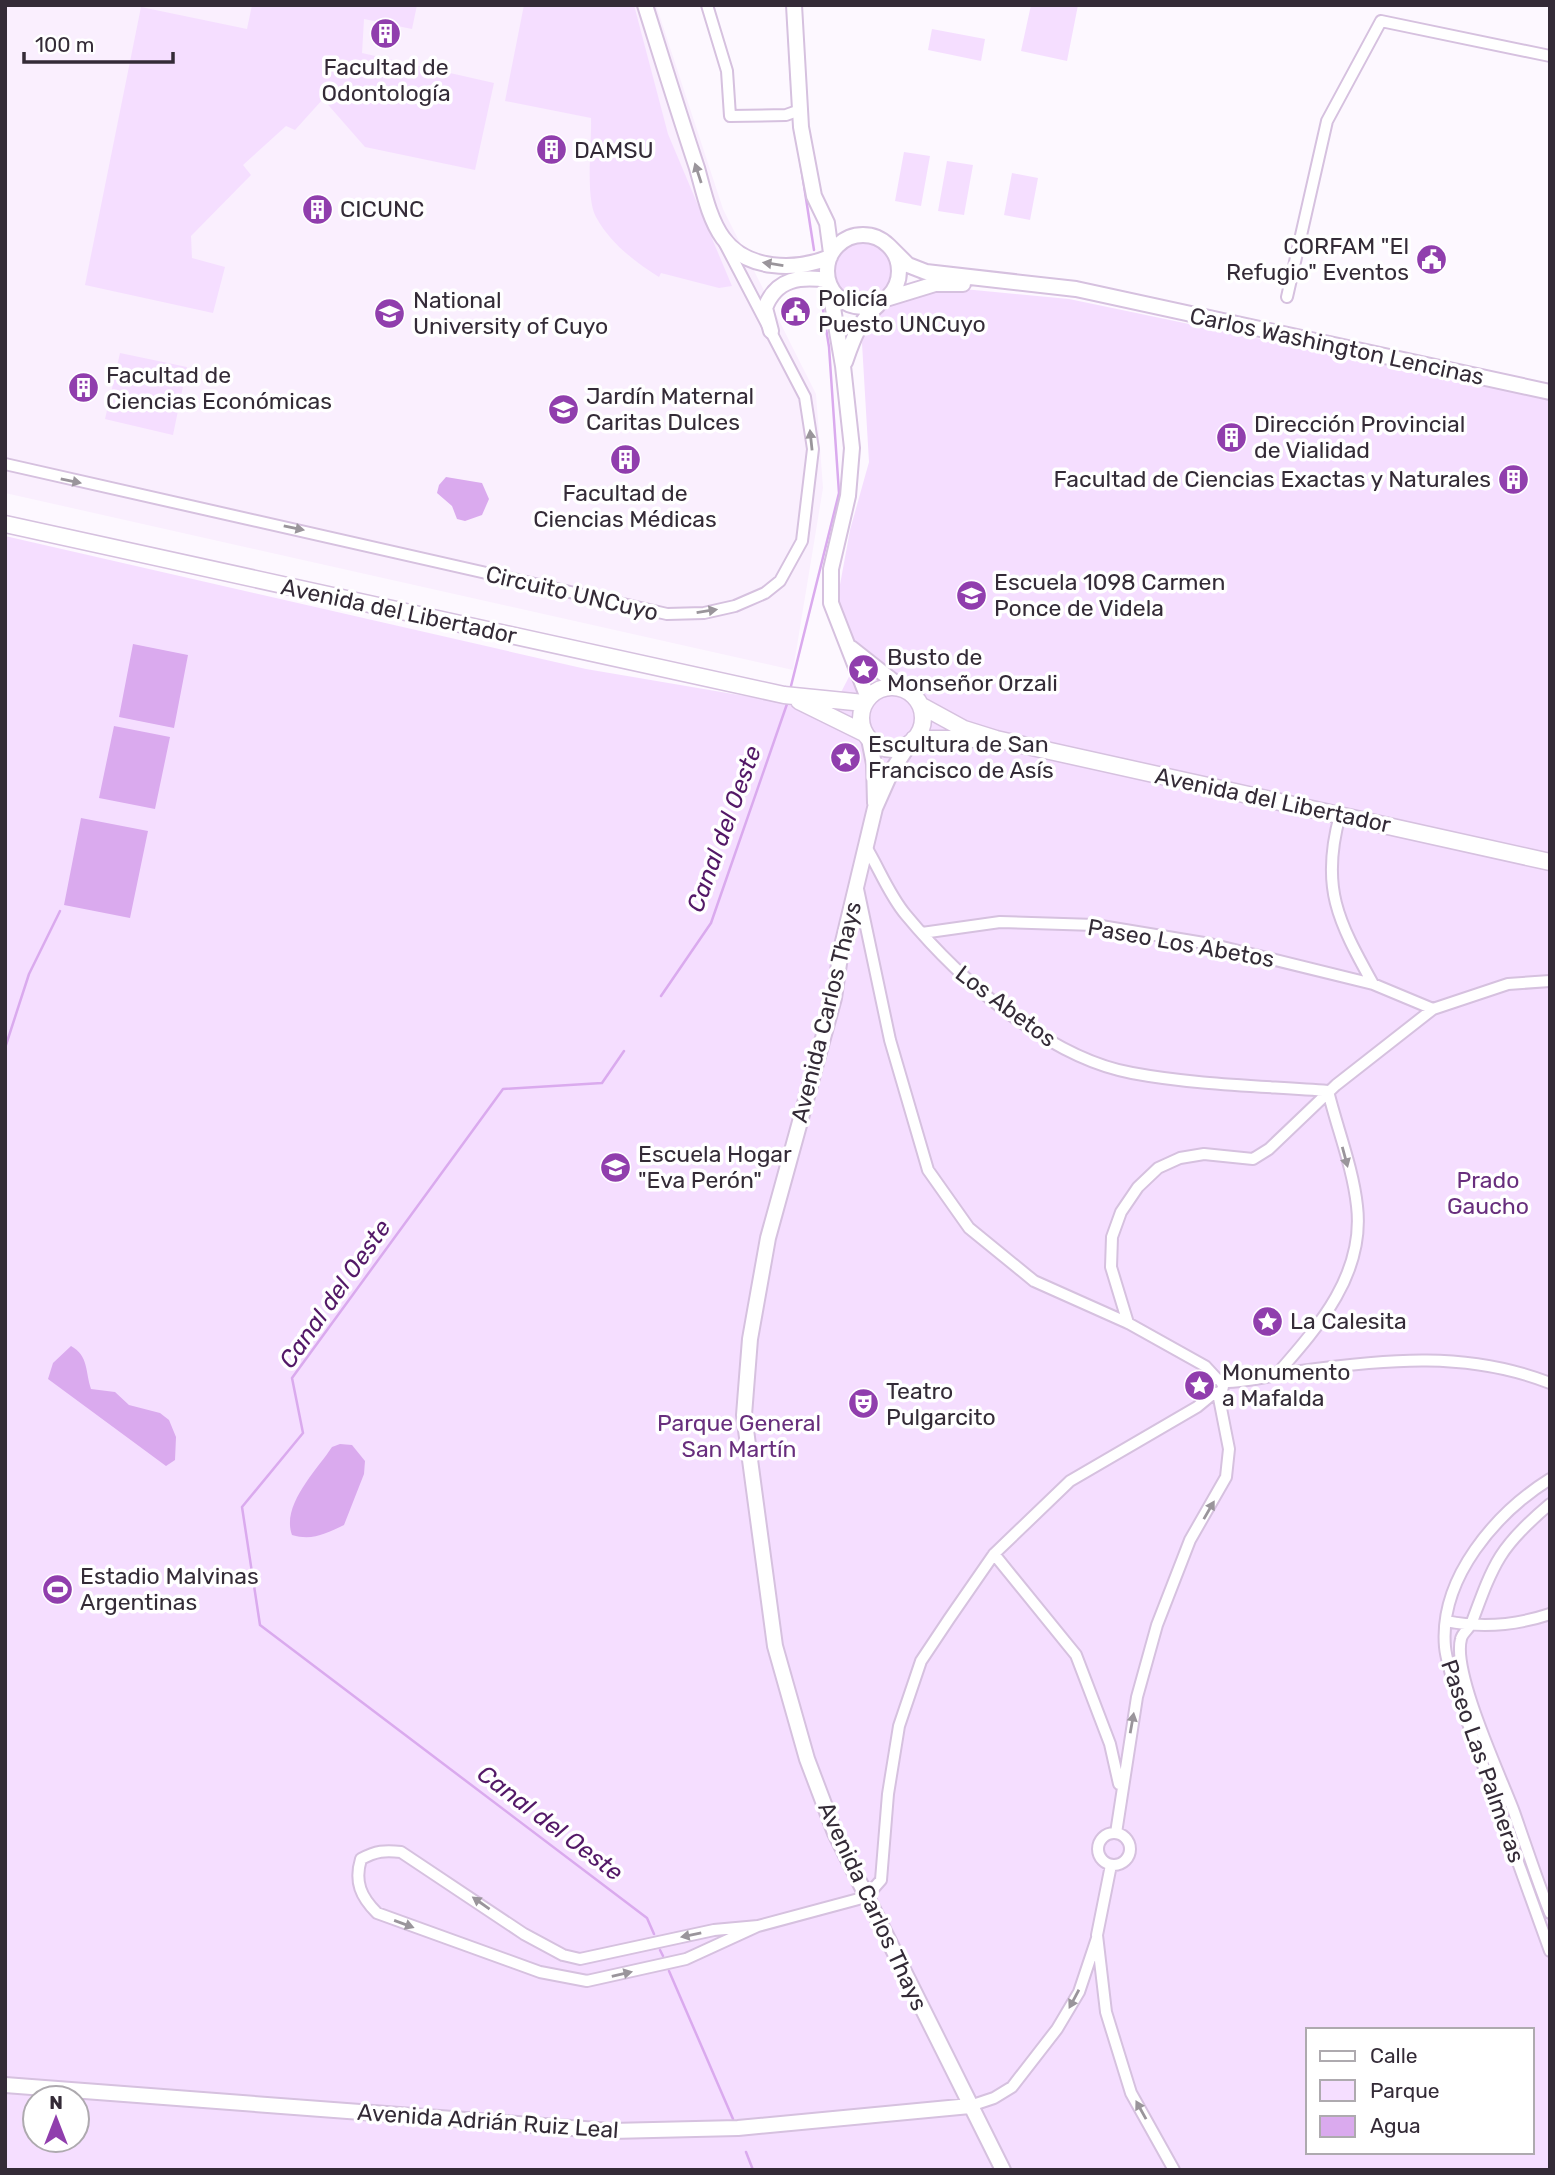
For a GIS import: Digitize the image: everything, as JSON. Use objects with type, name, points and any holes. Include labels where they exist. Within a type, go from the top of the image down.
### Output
[{"type":"main road","name":"Avenida del Libertador","points":[[8,524],[784,695],[866,701]]},
{"type":"main road","points":[[883,688],[903,689],[920,705],[921,729],[912,741],[890,748],[867,736],[861,713],[866,701],[883,688]]},
{"type":"main road","name":"Avenida del Libertador","points":[[784,695],[867,736]]},
{"type":"main road","name":"Avenida del Libertador","points":[[920,705],[964,729],[996,739],[1550,862]]},
{"type":"main road","name":"Avenida del Libertador","points":[[912,741],[996,739]]},
{"type":"street","name":"Circuito UNCuyo","points":[[5,464],[667,614],[704,612],[735,606],[765,593],[780,581],[802,541],[813,449],[808,417],[800,387],[722,237],[645,5]]},
{"type":"street","points":[[707,5],[727,71],[730,116],[786,115],[800,110]]},
{"type":"street","points":[[794,5],[800,110],[814,196],[827,223],[831,255],[829,283],[843,366],[851,467],[830,585],[836,620],[850,647],[866,701]]},
{"type":"street","points":[[1287,297],[1327,121],[1381,21],[1550,56]]},
{"type":"street","points":[[827,223],[848,238]]},
{"type":"street","points":[[722,237],[738,252],[772,266],[811,265],[831,255],[848,238],[870,236],[889,246],[897,259],[899,273],[895,287],[864,317],[854,334],[843,366]]},
{"type":"street","name":"Carlos Washington Lencinas","points":[[889,246],[908,265],[926,272],[1034,282],[1124,299],[1550,392]]},
{"type":"street","points":[[771,331],[765,308],[776,290],[790,279],[806,277],[829,283],[838,297],[850,305],[865,307],[883,301]]},
{"type":"street","name":"Carlos Washington Lencinas","points":[[883,301],[945,284],[1124,299]]},
{"type":"street","points":[[850,647],[903,689]]},
{"type":"street","name":"Avenida Carlos Thays","points":[[867,736],[874,764],[875,808]]},
{"type":"street","name":"Avenida Carlos Thays","points":[[912,741],[891,772],[875,808],[834,998],[765,1250],[750,1339],[744,1415],[767,1603],[784,1684],[835,1833],[1003,2170]]},
{"type":"street","points":[[1340,815],[1330,851],[1334,897],[1351,945],[1373,984]]},
{"type":"street","name":"Los Abetos","points":[[866,846],[904,913],[922,933],[954,966],[1043,1039],[1083,1059],[1131,1073],[1328,1091]]},
{"type":"street","points":[[857,886],[890,1040],[928,1170],[969,1228],[1034,1280],[1128,1323],[1205,1366],[1218,1386],[1229,1449],[1226,1477],[1190,1540],[1157,1625],[1137,1697],[1116,1833]]},
{"type":"street","name":"Paseo Los Abetos","points":[[922,933],[1000,922],[1095,925],[1210,944],[1373,984],[1433,1009]]},
{"type":"street","points":[[1128,1323],[1111,1267],[1112,1237],[1121,1212],[1138,1187],[1158,1168],[1180,1158],[1205,1154],[1253,1159],[1269,1149],[1328,1091],[1433,1009],[1508,984],[1550,981]]},
{"type":"street","points":[[1276,1374],[1332,1305],[1356,1252],[1357,1204],[1328,1091]]},
{"type":"street","points":[[758,1926],[714,1930],[580,1959],[543,1946],[401,1852],[384,1850],[373,1853],[361,1859],[357,1873],[365,1902],[377,1913],[540,1972],[587,1981],[686,1959],[758,1926],[866,1897],[881,1880],[888,1794],[899,1726],[922,1661],[993,1554],[1070,1481],[1199,1405],[1218,1386],[1276,1374],[1375,1360],[1418,1358],[1492,1366],[1550,1382]]},
{"type":"street","name":"Paseo Las Palmeras","points":[[1550,1479],[1498,1518],[1483,1538],[1460,1577],[1446,1621],[1445,1647],[1452,1679],[1550,1951]]},
{"type":"street","points":[[1550,1504],[1521,1528],[1502,1550],[1481,1591],[1471,1625],[1461,1638],[1460,1658],[1465,1681],[1550,1913]]},
{"type":"street","points":[[993,1554],[1076,1655],[1110,1744],[1121,1790]]},
{"type":"street","points":[[1446,1621],[1497,1625],[1550,1614]]},
{"type":"street","points":[[1116,1833],[1125,1837],[1130,1852],[1121,1864],[1111,1865],[1101,1859],[1097,1849],[1105,1835],[1116,1833]]},
{"type":"street","points":[[970,2106],[994,2098],[1012,2087],[1057,2029],[1079,1992],[1097,1936],[1111,1865]]},
{"type":"street","points":[[1097,1936],[1107,2012],[1131,2093],[1174,2170]]},
{"type":"street","name":"Avenida Adrián Ruiz Leal","points":[[5,2085],[611,2131],[738,2128],[970,2106]]},
{"type":"shaded area","name":"National University of Cuyo","points":[[5,5],[656,5],[723,209],[816,394],[823,488],[793,670],[5,493]]},
{"type":"green space","points":[[252,5],[417,5],[412,29],[364,19],[362,53],[494,83],[475,170],[365,147],[323,99],[295,130],[286,126],[243,165],[251,175],[191,236],[192,258],[225,267],[213,313],[85,285],[141,7],[247,29]]},
{"type":"green space","points":[[524,5],[634,5],[668,134],[732,286],[719,288],[661,273],[659,277],[632,258],[608,235],[593,208],[590,183],[591,118],[505,101]]},
{"type":"green space","points":[[1031,5],[1078,5],[1067,61],[1021,51]]},
{"type":"green space","points":[[932,29],[985,39],[981,61],[928,50]]},
{"type":"green space","points":[[904,152],[930,156],[921,206],[895,201]]},
{"type":"green space","points":[[947,161],[973,165],[964,215],[938,211]]},
{"type":"green space","points":[[1012,173],[1038,178],[1030,220],[1004,215]]},
{"type":"green space","points":[[863,241],[885,250],[894,272],[885,294],[863,303],[841,294],[832,272],[841,250]]},
{"type":"green space","name":"Parque General San Martín","points":[[943,287],[1069,299],[1550,399],[1550,2170],[5,2170],[5,536],[586,669],[797,705],[835,704],[853,669],[837,601],[850,530],[869,462],[862,343],[866,320],[909,294]]},
{"type":"green space","points":[[120,353],[187,367],[173,435],[105,419]]},
{"type":"water","points":[[446,477],[482,483],[489,499],[482,515],[465,521],[457,519],[452,506],[437,493],[439,485]]},
{"type":"water","points":[[133,644],[188,655],[174,728],[119,717]]},
{"type":"water","points":[[114,726],[170,737],[155,809],[99,798]]},
{"type":"water","points":[[81,818],[148,831],[130,918],[64,905]]},
{"type":"water","points":[[71,1346],[84,1360],[91,1389],[115,1392],[129,1405],[160,1413],[169,1420],[176,1437],[175,1460],[166,1466],[48,1379],[53,1363]]},
{"type":"water","points":[[340,1444],[352,1445],[365,1461],[364,1474],[344,1525],[312,1537],[292,1535],[292,1512],[302,1488],[332,1447]]},
{"type":"waterway","name":"Canal del Oeste","points":[[787,5],[791,80]]},
{"type":"waterway","points":[[800,160],[814,250]]},
{"type":"waterway","name":"Canal del Oeste","points":[[791,686],[839,493],[829,347],[819,285]]},
{"type":"waterway","name":"Canal del Oeste","points":[[661,996],[711,923],[787,704]]},
{"type":"waterway","points":[[5,1048],[29,974],[60,911]]},
{"type":"waterway","name":"Canal del Oeste","points":[[624,1051],[602,1083],[503,1089],[292,1378],[303,1433],[242,1507],[260,1625],[647,1918],[654,1934]]},
{"type":"waterway","points":[[660,1950],[663,1956]]},
{"type":"waterway","name":"Canal del Oeste","points":[[669,1971],[733,2119]]},
{"type":"waterway","name":"Canal del Oeste","points":[[746,2152],[753,2170]]},
{"type":"place","name":"Facultad de Odontología","points":[[386,33]]},
{"type":"place","name":"DAMSU","points":[[551,150]]},
{"type":"place","name":"CICUNC","points":[[317,209]]},
{"type":"place","name":"CORFAM \"El Refugio\" Eventos","points":[[1432,259]]},
{"type":"place","name":"Policía Puesto UNCuyo","points":[[795,311]]},
{"type":"place","name":"National University of Cuyo","points":[[390,313]]},
{"type":"place","name":"Facultad de Ciencias Económicas","points":[[83,388]]},
{"type":"place","name":"Jardín Maternal Caritas Dulces","points":[[563,409]]},
{"type":"place","name":"Dirección Provincial de Vialidad","points":[[1231,437]]},
{"type":"place","name":"Facultad de Ciencias Médicas","points":[[625,459]]},
{"type":"place","name":"Facultad de Ciencias Exactas y Naturales","points":[[1514,479]]},
{"type":"place","name":"Escuela 1098 Carmen Ponce de Videla","points":[[971,595]]},
{"type":"place","name":"Busto de Monseñor Orzali","points":[[864,670]]},
{"type":"place","name":"Escultura de San Francisco de Asís","points":[[845,757]]},
{"type":"place","name":"Escuela Hogar \"Eva Perón\"","points":[[615,1167]]},
{"type":"place","name":"La Calesita","points":[[1267,1321]]},
{"type":"place","name":"Monumento a Mafalda","points":[[1199,1385]]},
{"type":"place","name":"Teatro Pulgarcito","points":[[863,1404]]},
{"type":"place","name":"Estadio Malvinas Argentinas","points":[[57,1589]]},
{"type":"park label","name":"Prado Gaucho","points":[[1488,1193]]}]
